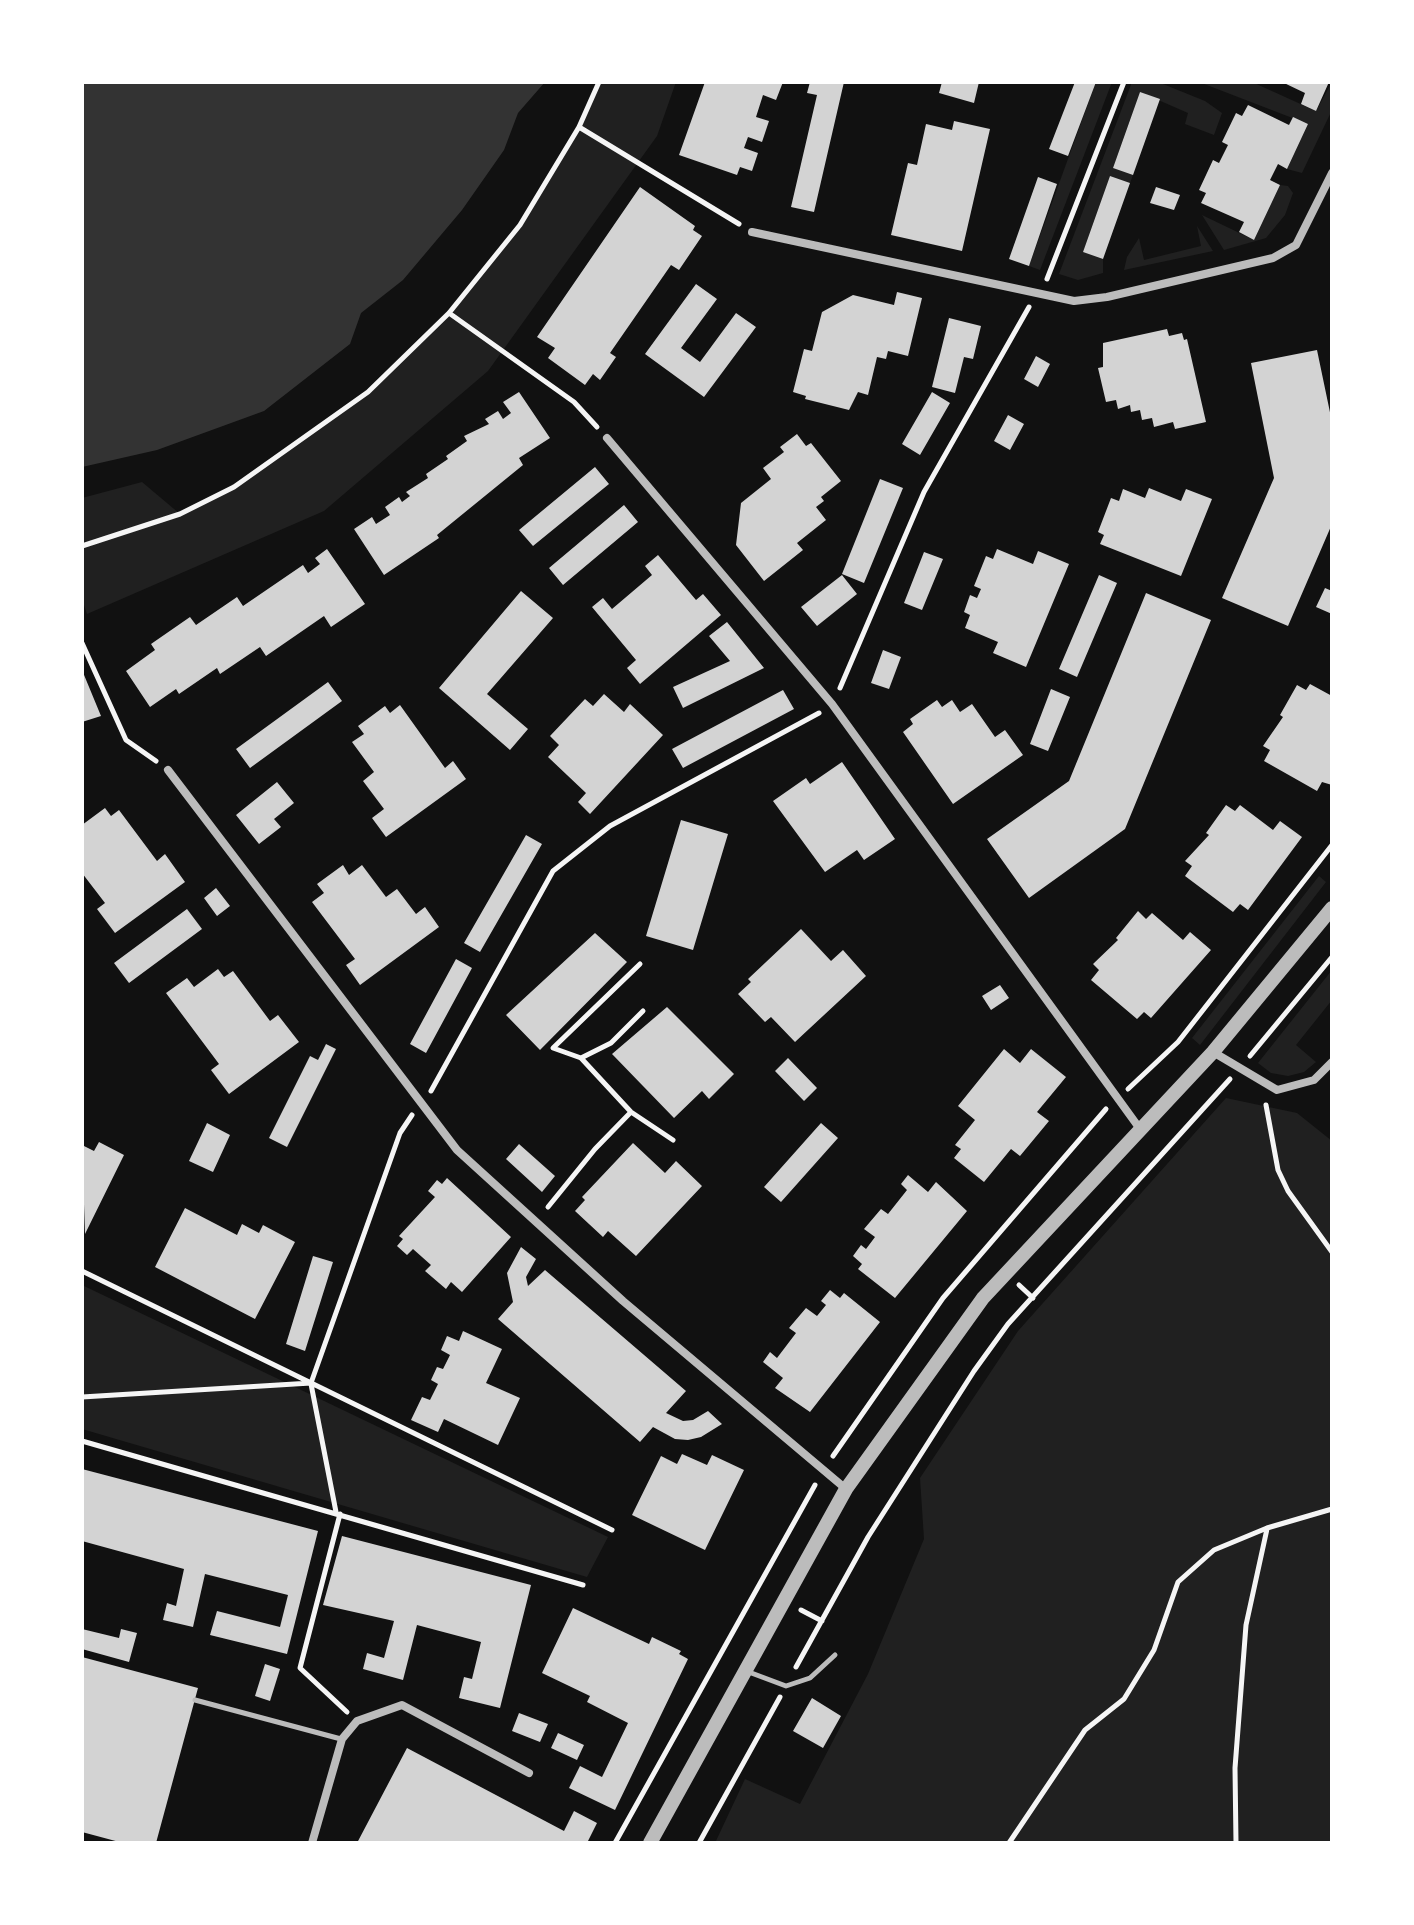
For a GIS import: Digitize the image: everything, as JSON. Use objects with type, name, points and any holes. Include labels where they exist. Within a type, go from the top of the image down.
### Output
[{"type":"street","points":[[752,232],[1074,301],[1107,297],[1273,258],[1296,245],[1332,173]]},
{"type":"street","points":[[607,438],[832,704],[1140,1129]]},
{"type":"street","points":[[168,770],[457,1150],[623,1301],[846,1489]]},
{"type":"street","points":[[650,1843],[846,1489],[983,1298],[1213,1052],[1332,908]]},
{"type":"street","points":[[1213,1052],[1277,1090],[1314,1080],[1332,1062]]},
{"type":"street","points":[[312,1843],[342,1739],[357,1721],[402,1705],[529,1773]]},
{"type":"lane","points":[[745,1671],[786,1686],[810,1678],[835,1655]]},
{"type":"lane","points":[[195,1700],[342,1739]]},
{"type":"path","points":[[82,546],[180,514],[234,487],[368,392],[449,313],[520,225],[579,127],[599,82]]},
{"type":"path","points":[[357,1721],[300,1668],[338,1514],[311,1383],[400,1133],[430,1094],[442,1066],[553,871],[610,826],[832,704],[849,674],[924,492],[1047,279],[1124,82]]},
{"type":"path","points":[[579,127],[752,232]]},
{"type":"path","points":[[449,313],[574,402],[607,438]]},
{"type":"path","points":[[82,643],[126,740],[168,770]]},
{"type":"path","points":[[699,1843],[868,1537],[974,1371],[1008,1324],[1310,988],[1332,957]]},
{"type":"path","points":[[640,964],[553,1048],[581,1058],[631,1112],[673,1140]]},
{"type":"path","points":[[581,1058],[611,1043],[643,1011]]},
{"type":"path","points":[[1227,1082],[1236,1087]]},
{"type":"path","points":[[1262,1102],[1269,1108],[1278,1170],[1288,1191],[1332,1252]]},
{"type":"path","points":[[548,1207],[595,1149],[631,1112]]},
{"type":"path","points":[[82,1271],[612,1530]]},
{"type":"path","points":[[82,1397],[311,1383]]},
{"type":"path","points":[[82,1441],[583,1585]]},
{"type":"path","points":[[1009,1843],[1085,1730],[1124,1699],[1154,1650],[1178,1582],[1214,1550],[1267,1528],[1332,1509]]},
{"type":"path","points":[[1236,1843],[1235,1768],[1246,1625],[1267,1528]]},
{"type":"shaded area","points":[[82,82],[545,82],[518,113],[504,150],[462,210],[403,280],[361,313],[350,344],[264,411],[157,450],[82,467]]},
{"type":"shaded area","points":[[599,82],[676,82],[657,136],[488,371],[324,511],[87,614],[82,599],[82,498],[142,482],[180,514],[234,487],[368,392],[449,313],[520,225],[579,127]]},
{"type":"shaded area","points":[[1096,82],[1112,82],[1040,270],[1029,266]]},
{"type":"shaded area","points":[[1132,82],[1158,82],[1205,101],[1222,113],[1214,135],[1185,124],[1188,113],[1140,92],[1113,168],[1133,175],[1130,183],[1110,176],[1083,252],[1103,259],[1103,273],[1078,280],[1059,274]]},
{"type":"shaded area","points":[[1199,82],[1252,82],[1316,111],[1332,82],[1332,110],[1302,173],[1287,169],[1308,124]]},
{"type":"shaded area","points":[[1280,185],[1288,186],[1293,193],[1285,215],[1266,238],[1224,250],[1202,215],[1254,240]]},
{"type":"shaded area","points":[[1197,226],[1213,251],[1124,270],[1127,257],[1139,238],[1144,260],[1201,246]]},
{"type":"shaded area","points":[[1319,876],[1326,882],[1200,1045],[1192,1038]]},
{"type":"shaded area","points":[[1332,970],[1332,1000],[1296,1045],[1316,1062],[1304,1072],[1288,1076],[1271,1073],[1258,1063]]},
{"type":"shaded area","points":[[1226,1098],[1297,1113],[1332,1141],[1332,1843],[715,1843],[745,1779],[800,1804],[868,1674],[924,1539],[920,1478],[1018,1331]]},
{"type":"shaded area","points":[[82,1285],[608,1537],[587,1577],[82,1429]]},
{"type":"building","points":[[705,82],[783,82],[776,100],[763,95],[756,117],[769,121],[762,142],[748,137],[744,148],[758,153],[752,171],[740,167],[737,175],[679,155]]},
{"type":"building","points":[[810,82],[844,82],[814,212],[791,207],[817,95],[807,93]]},
{"type":"building","points":[[942,82],[979,82],[974,103],[939,93]]},
{"type":"building","points":[[1075,82],[1096,82],[1068,156],[1049,149]]},
{"type":"building","points":[[1282,82],[1329,82],[1316,111],[1301,104],[1305,93]]},
{"type":"building","points":[[1140,92],[1160,99],[1133,175],[1113,168]]},
{"type":"building","points":[[1248,105],[1289,125],[1293,117],[1308,124],[1287,169],[1278,164],[1270,180],[1280,185],[1254,240],[1239,232],[1244,222],[1201,203],[1206,193],[1199,190],[1213,160],[1219,163],[1228,145],[1222,142],[1236,113],[1242,116]]},
{"type":"building","points":[[954,121],[990,129],[962,251],[891,235],[908,163],[917,165],[926,124],[952,130]]},
{"type":"building","points":[[1110,176],[1130,183],[1103,259],[1083,252]]},
{"type":"building","points":[[1038,177],[1057,184],[1029,266],[1009,259]]},
{"type":"building","points":[[640,187],[695,226],[693,230],[702,236],[679,270],[671,265],[610,353],[616,357],[600,380],[593,374],[585,385],[548,358],[555,348],[537,337]]},
{"type":"building","points":[[1156,187],[1180,195],[1174,210],[1150,203]]},
{"type":"building","points":[[696,284],[717,299],[681,348],[700,362],[736,313],[756,327],[704,397],[645,354]]},
{"type":"building","points":[[897,292],[922,298],[908,356],[888,351],[886,359],[877,357],[868,395],[858,392],[849,410],[805,399],[806,396],[793,392],[804,349],[812,351],[822,312],[853,295],[894,305]]},
{"type":"building","points":[[949,318],[981,326],[973,359],[964,357],[955,393],[932,387]]},
{"type":"building","points":[[1167,329],[1169,336],[1182,333],[1184,340],[1187,339],[1206,422],[1175,429],[1173,422],[1154,427],[1152,418],[1142,420],[1140,410],[1131,412],[1130,405],[1118,409],[1116,400],[1106,402],[1098,368],[1103,367],[1103,343]]},
{"type":"building","points":[[1317,350],[1332,422],[1332,524],[1288,626],[1222,598],[1274,478],[1251,363]]},
{"type":"building","points":[[1036,356],[1050,364],[1038,387],[1024,379]]},
{"type":"building","points":[[519,392],[550,438],[519,458],[523,465],[437,535],[439,538],[384,575],[354,529],[372,517],[376,524],[390,515],[385,507],[399,497],[402,502],[410,496],[406,492],[428,478],[426,474],[467,441],[464,436],[489,424],[485,419],[498,411],[503,419],[511,413],[503,402]]},
{"type":"building","points":[[932,392],[950,403],[920,455],[902,444]]},
{"type":"building","points":[[1008,415],[1024,424],[1010,450],[994,441]]},
{"type":"building","points":[[797,434],[806,446],[811,443],[841,481],[821,497],[824,501],[816,507],[826,520],[797,543],[803,550],[764,581],[736,545],[741,503],[771,479],[763,468],[784,452],[780,447]]},
{"type":"building","points":[[595,467],[609,484],[533,546],[519,530]]},
{"type":"building","points":[[880,479],[903,488],[864,583],[842,574]]},
{"type":"building","points":[[1149,488],[1181,501],[1186,489],[1212,499],[1181,576],[1100,544],[1104,535],[1098,532],[1111,498],[1119,501],[1123,489],[1145,498]]},
{"type":"building","points":[[624,505],[638,522],[563,585],[549,568]]},
{"type":"building","points":[[327,549],[365,604],[331,627],[324,616],[266,656],[260,647],[220,674],[217,668],[179,694],[176,689],[150,707],[126,671],[155,650],[151,644],[190,617],[196,625],[237,597],[243,606],[303,565],[308,573],[320,564],[315,558]]},
{"type":"building","points":[[997,549],[1033,564],[1038,551],[1069,564],[1026,667],[993,653],[998,642],[965,628],[970,615],[964,612],[970,595],[977,598],[981,589],[974,586],[986,556],[993,559]]},
{"type":"building","points":[[924,552],[943,559],[922,610],[904,603]]},
{"type":"building","points":[[658,555],[696,600],[703,594],[721,615],[640,684],[627,668],[636,660],[592,607],[603,598],[612,609],[652,575],[645,566]]},
{"type":"building","points":[[842,575],[857,594],[817,626],[801,607]]},
{"type":"building","points":[[1099,575],[1117,583],[1077,677],[1059,669]]},
{"type":"building","points":[[1325,588],[1332,591],[1332,614],[1316,607]]},
{"type":"building","points":[[521,591],[553,618],[487,694],[528,729],[510,750],[439,688]]},
{"type":"building","points":[[1146,593],[1211,620],[1125,829],[1029,898],[987,839],[1069,781]]},
{"type":"building","points":[[727,622],[764,668],[683,708],[673,687],[730,661],[709,636]]},
{"type":"building","points":[[883,650],[901,657],[889,689],[871,683]]},
{"type":"building","points":[[82,670],[101,716],[82,722]]},
{"type":"building","points":[[328,682],[342,701],[250,768],[236,749]]},
{"type":"building","points":[[1310,684],[1332,696],[1332,785],[1322,782],[1317,791],[1264,761],[1270,750],[1263,746],[1283,717],[1280,715],[1297,685],[1306,690]]},
{"type":"building","points":[[1051,689],[1070,697],[1048,751],[1030,744]]},
{"type":"building","points":[[783,690],[794,709],[683,768],[672,749]]},
{"type":"building","points":[[604,694],[624,712],[630,704],[663,735],[590,814],[578,802],[586,793],[548,757],[559,745],[550,736],[585,699],[593,706]]},
{"type":"building","points":[[937,700],[942,707],[952,700],[960,712],[972,704],[995,737],[1005,730],[1023,755],[953,804],[903,732],[913,724],[910,719]]},
{"type":"building","points":[[400,705],[445,768],[453,761],[466,779],[386,837],[372,818],[384,809],[363,781],[374,772],[352,742],[364,734],[358,726],[385,706],[390,713]]},
{"type":"building","points":[[842,762],[895,839],[864,860],[857,850],[825,872],[773,801],[806,778],[810,784]]},
{"type":"building","points":[[277,782],[294,803],[274,819],[281,827],[259,844],[236,815]]},
{"type":"building","points":[[1226,805],[1235,811],[1240,805],[1273,830],[1280,821],[1302,837],[1248,910],[1240,904],[1233,912],[1185,876],[1192,866],[1185,861],[1209,835],[1206,833]]},
{"type":"building","points":[[105,808],[111,816],[119,810],[157,861],[165,854],[185,882],[115,933],[97,909],[105,903],[82,873],[82,825]]},
{"type":"building","points":[[681,820],[728,834],[693,950],[646,936]]},
{"type":"building","points":[[526,835],[542,844],[480,952],[464,943]]},
{"type":"building","points":[[343,865],[349,875],[362,865],[386,897],[397,889],[416,914],[425,907],[439,927],[360,985],[346,965],[355,959],[312,902],[324,893],[317,884]]},
{"type":"building","points":[[216,888],[230,906],[217,916],[204,898]]},
{"type":"building","points":[[187,909],[202,929],[129,983],[114,963]]},
{"type":"building","points":[[1138,911],[1146,919],[1152,913],[1183,940],[1190,932],[1211,950],[1151,1018],[1144,1012],[1137,1019],[1091,980],[1099,970],[1093,964],[1118,940],[1116,938]]},
{"type":"building","points":[[801,929],[831,961],[843,950],[866,976],[795,1042],[771,1017],[765,1022],[738,994],[751,982],[748,979]]},
{"type":"building","points":[[595,933],[627,962],[540,1050],[506,1015]]},
{"type":"building","points":[[456,959],[472,968],[426,1053],[410,1044]]},
{"type":"building","points":[[218,969],[224,977],[233,971],[270,1021],[278,1015],[299,1042],[229,1094],[211,1070],[219,1064],[166,993],[187,978],[194,987]]},
{"type":"building","points":[[1000,985],[1009,998],[991,1010],[982,996]]},
{"type":"building","points":[[667,1007],[734,1074],[709,1099],[702,1091],[674,1118],[612,1054]]},
{"type":"building","points":[[326,1044],[336,1049],[287,1147],[269,1138],[310,1056],[318,1060]]},
{"type":"building","points":[[1004,1049],[1020,1063],[1031,1049],[1066,1077],[1037,1112],[1049,1121],[1020,1156],[1011,1149],[984,1182],[954,1158],[961,1149],[955,1145],[975,1120],[958,1106]]},
{"type":"building","points":[[788,1058],[817,1088],[804,1101],[775,1071]]},
{"type":"building","points":[[207,1123],[230,1135],[213,1172],[189,1161]]},
{"type":"building","points":[[821,1123],[838,1138],[781,1202],[764,1187]]},
{"type":"building","points":[[99,1142],[124,1155],[85,1234],[82,1145],[94,1151]]},
{"type":"building","points":[[633,1143],[665,1173],[676,1161],[702,1186],[636,1256],[608,1231],[603,1237],[575,1211],[585,1200],[582,1197]]},
{"type":"building","points":[[519,1144],[555,1176],[542,1192],[506,1159]]},
{"type":"building","points":[[908,1175],[928,1192],[936,1182],[967,1211],[895,1298],[858,1269],[862,1264],[853,1256],[861,1245],[866,1249],[875,1237],[864,1229],[881,1209],[888,1214],[907,1190],[901,1184]]},
{"type":"building","points":[[447,1178],[511,1237],[462,1292],[451,1282],[446,1289],[425,1271],[431,1265],[413,1249],[407,1255],[397,1246],[403,1239],[399,1236],[435,1197],[428,1191],[437,1180],[442,1184]]},
{"type":"building","points":[[185,1208],[237,1235],[242,1224],[259,1233],[263,1225],[295,1242],[255,1319],[155,1267]]},
{"type":"building","points":[[521,1247],[536,1259],[526,1277],[528,1286],[545,1270],[686,1391],[666,1413],[683,1421],[693,1420],[708,1411],[722,1424],[701,1437],[688,1440],[675,1439],[653,1427],[640,1442],[498,1319],[513,1302],[507,1273]]},
{"type":"building","points":[[313,1256],[333,1262],[305,1351],[286,1344]]},
{"type":"building","points":[[830,1290],[840,1298],[844,1293],[880,1322],[810,1412],[775,1388],[783,1378],[763,1362],[770,1352],[777,1358],[796,1333],[789,1328],[806,1308],[817,1316],[826,1305],[821,1301]]},
{"type":"building","points":[[463,1331],[502,1349],[486,1383],[520,1398],[498,1445],[444,1419],[438,1432],[411,1420],[422,1397],[430,1400],[438,1384],[431,1380],[437,1367],[443,1369],[450,1355],[441,1350],[447,1336],[459,1341]]},
{"type":"building","points":[[682,1454],[707,1465],[712,1455],[744,1470],[705,1550],[632,1515],[661,1456],[677,1464]]},
{"type":"building","points":[[82,1469],[318,1531],[287,1654],[210,1635],[217,1611],[280,1627],[288,1595],[205,1574],[193,1627],[163,1620],[167,1603],[176,1606],[184,1569],[82,1541]]},
{"type":"building","points":[[342,1536],[531,1585],[500,1708],[459,1698],[464,1677],[472,1679],[481,1642],[417,1625],[403,1680],[363,1669],[367,1653],[384,1658],[394,1621],[323,1605]]},
{"type":"building","points":[[573,1608],[649,1644],[652,1637],[681,1651],[679,1654],[688,1659],[615,1810],[569,1788],[580,1766],[602,1777],[628,1723],[587,1702],[590,1696],[542,1673]]},
{"type":"building","points":[[82,1629],[119,1638],[121,1629],[137,1633],[129,1662],[82,1649]]},
{"type":"building","points":[[82,1657],[198,1688],[156,1843],[123,1843],[82,1832]]},
{"type":"building","points":[[265,1664],[280,1669],[270,1701],[255,1696]]},
{"type":"building","points":[[812,1698],[841,1716],[823,1748],[793,1731]]},
{"type":"building","points":[[519,1713],[548,1724],[540,1742],[512,1731]]},
{"type":"building","points":[[558,1733],[584,1745],[577,1760],[551,1748]]},
{"type":"building","points":[[407,1748],[564,1831],[574,1811],[597,1823],[587,1843],[357,1843]]}]
